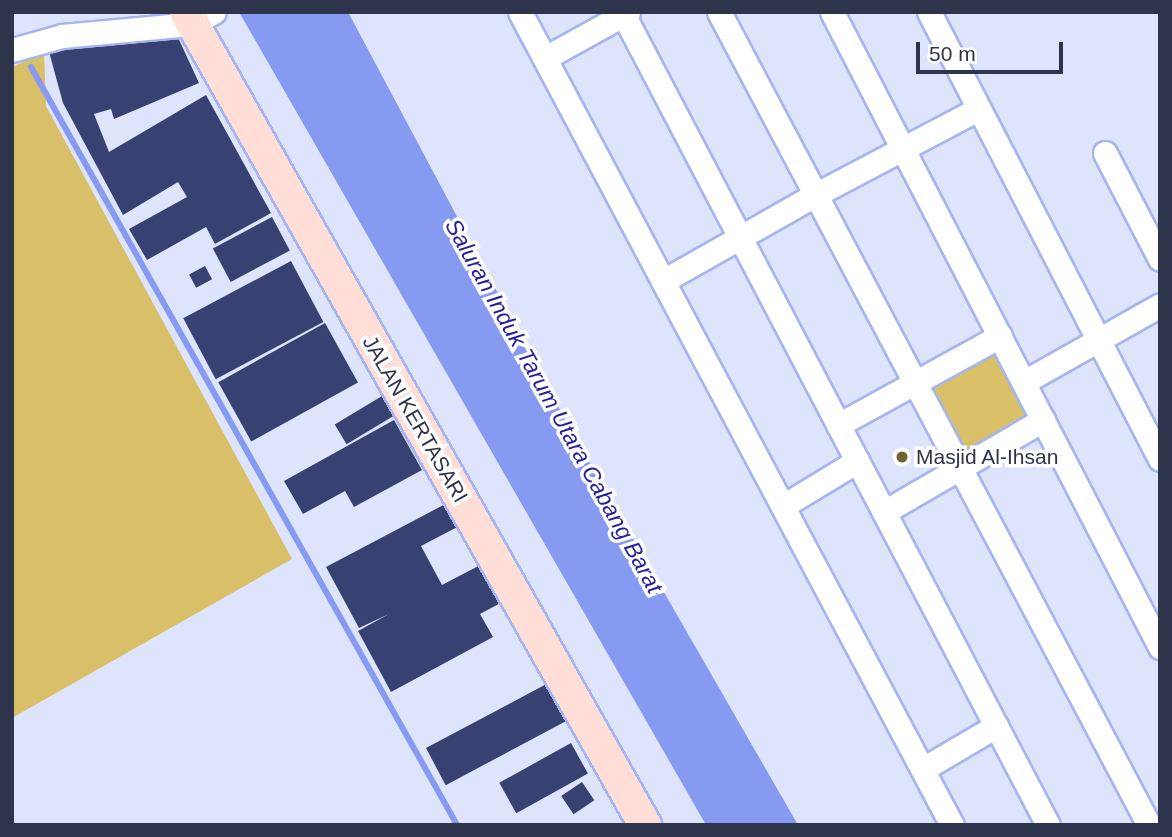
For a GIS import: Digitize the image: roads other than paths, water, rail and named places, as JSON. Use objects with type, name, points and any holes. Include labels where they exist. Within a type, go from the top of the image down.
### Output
[{"type":"street","points":[[520,12],[952,825]]},
{"type":"street","points":[[719,12],[1149,825]]},
{"type":"street","points":[[832,12],[1160,647]]},
{"type":"street","points":[[929,12],[1160,459]]},
{"type":"street","points":[[545,58],[624,13],[1048,825]]},
{"type":"street","points":[[12,50],[62,36],[197,16]]},
{"type":"street","name":"JALAN KERTASARI","points":[[197,16],[645,825]]},
{"type":"street","points":[[663,281],[816,195],[978,109]]},
{"type":"street","points":[[1105,153],[1160,259]]},
{"type":"street","points":[[1024,382],[1160,305]]},
{"type":"street","points":[[838,425],[1000,336]]},
{"type":"street","points":[[884,512],[1043,420]]},
{"type":"street","points":[[783,506],[857,461]]},
{"type":"street","points":[[923,769],[996,726]]},
{"type":"water","name":"Saluran Induk Tarum Utara Cabang Barat","points":[[239,12],[348,12],[574,436],[798,825],[706,825]]},
{"type":"waterway","points":[[31,67],[457,825]]},
{"type":"place","name":"Masjid Al-Ihsan","points":[[902,457]]}]
